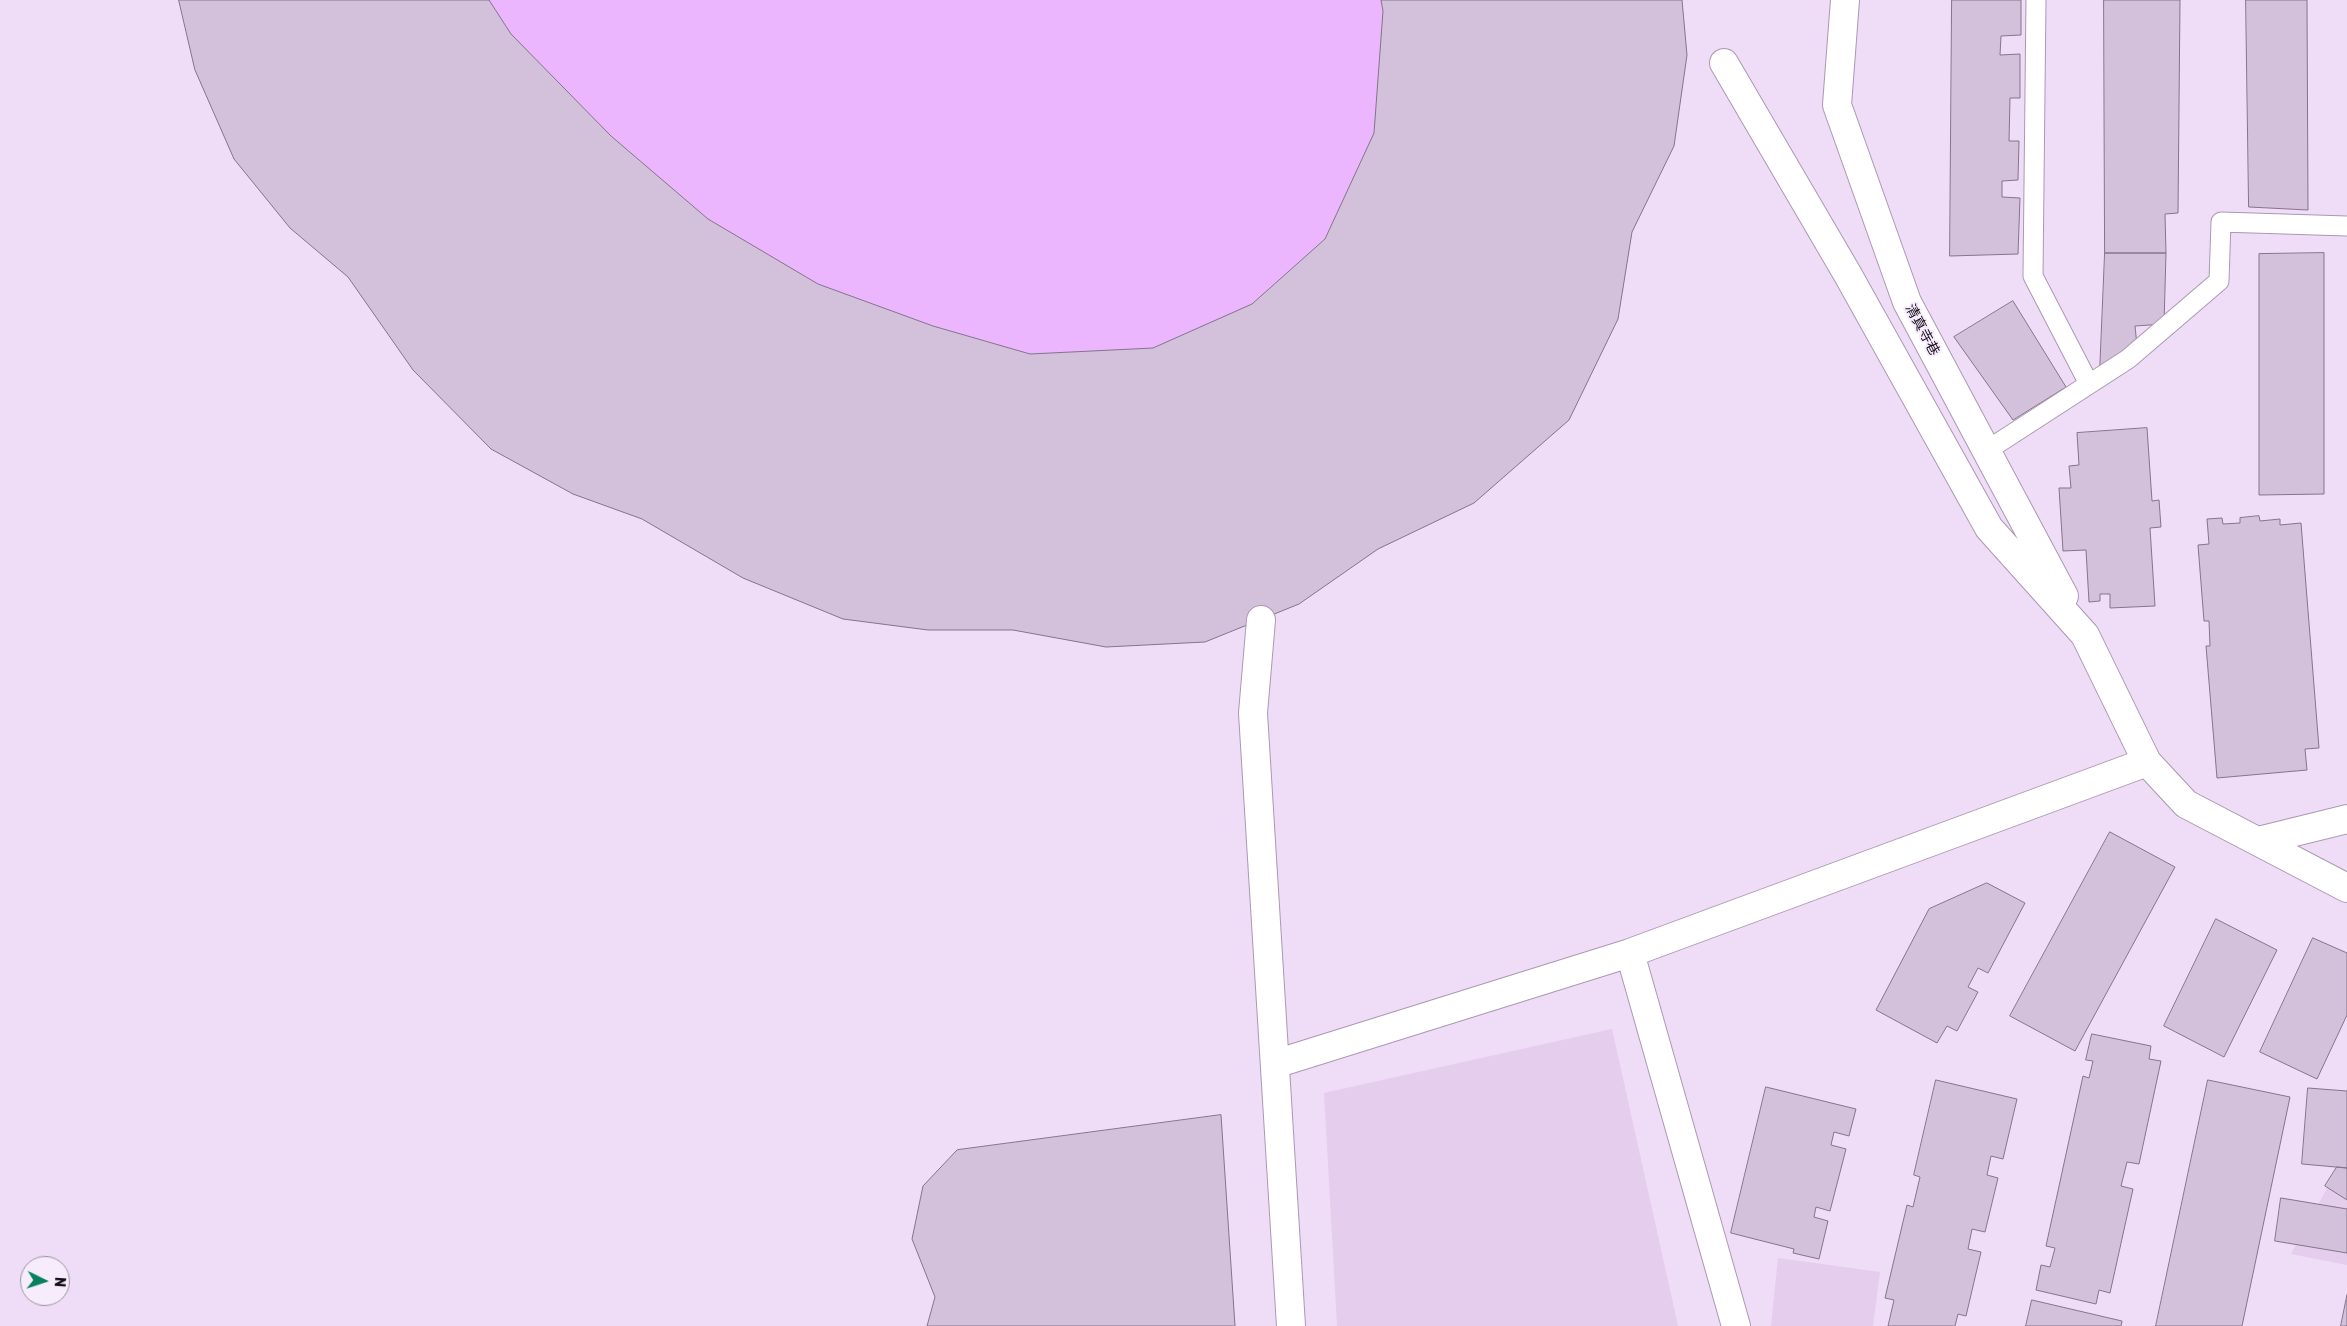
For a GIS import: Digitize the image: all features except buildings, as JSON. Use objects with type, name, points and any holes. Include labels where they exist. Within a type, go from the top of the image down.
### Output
[{"type":"street","name":"清真寺巷","points":[[1845,0],[1837,105],[1907,302],[2085,635]]},
{"type":"street","points":[[1724,63],[1848,275],[1989,528],[2085,635],[2147,762],[2186,804],[2347,888]]},
{"type":"street","points":[[1261,620],[1253,714],[1291,1326]]},
{"type":"street","points":[[1275,1064],[1630,953],[2147,762]]},
{"type":"street","points":[[2258,841],[2347,819]]},
{"type":"street","points":[[1630,953],[1736,1326]]},
{"type":"lane","points":[[2036,0],[2033,276],[2089,384]]},
{"type":"lane","points":[[1986,451],[2128,359],[2220,281],[2220,222],[2347,226]]},
{"type":"shaded area","points":[[179,0],[1682,0],[1687,55],[1674,146],[1632,232],[1618,319],[1569,420],[1474,503],[1378,549],[1299,604],[1205,642],[1106,647],[1013,630],[928,630],[843,619],[743,578],[642,519],[573,494],[491,449],[413,370],[348,277],[290,228],[234,159],[195,70]]},
{"type":"shaded area","points":[[1612,1029],[1678,1326],[1337,1326],[1324,1093]]},
{"type":"shaded area","points":[[2347,1152],[2347,1265],[2291,1254]]},
{"type":"shaded area","points":[[1778,1258],[1880,1272],[1873,1326],[1771,1326]]}]
